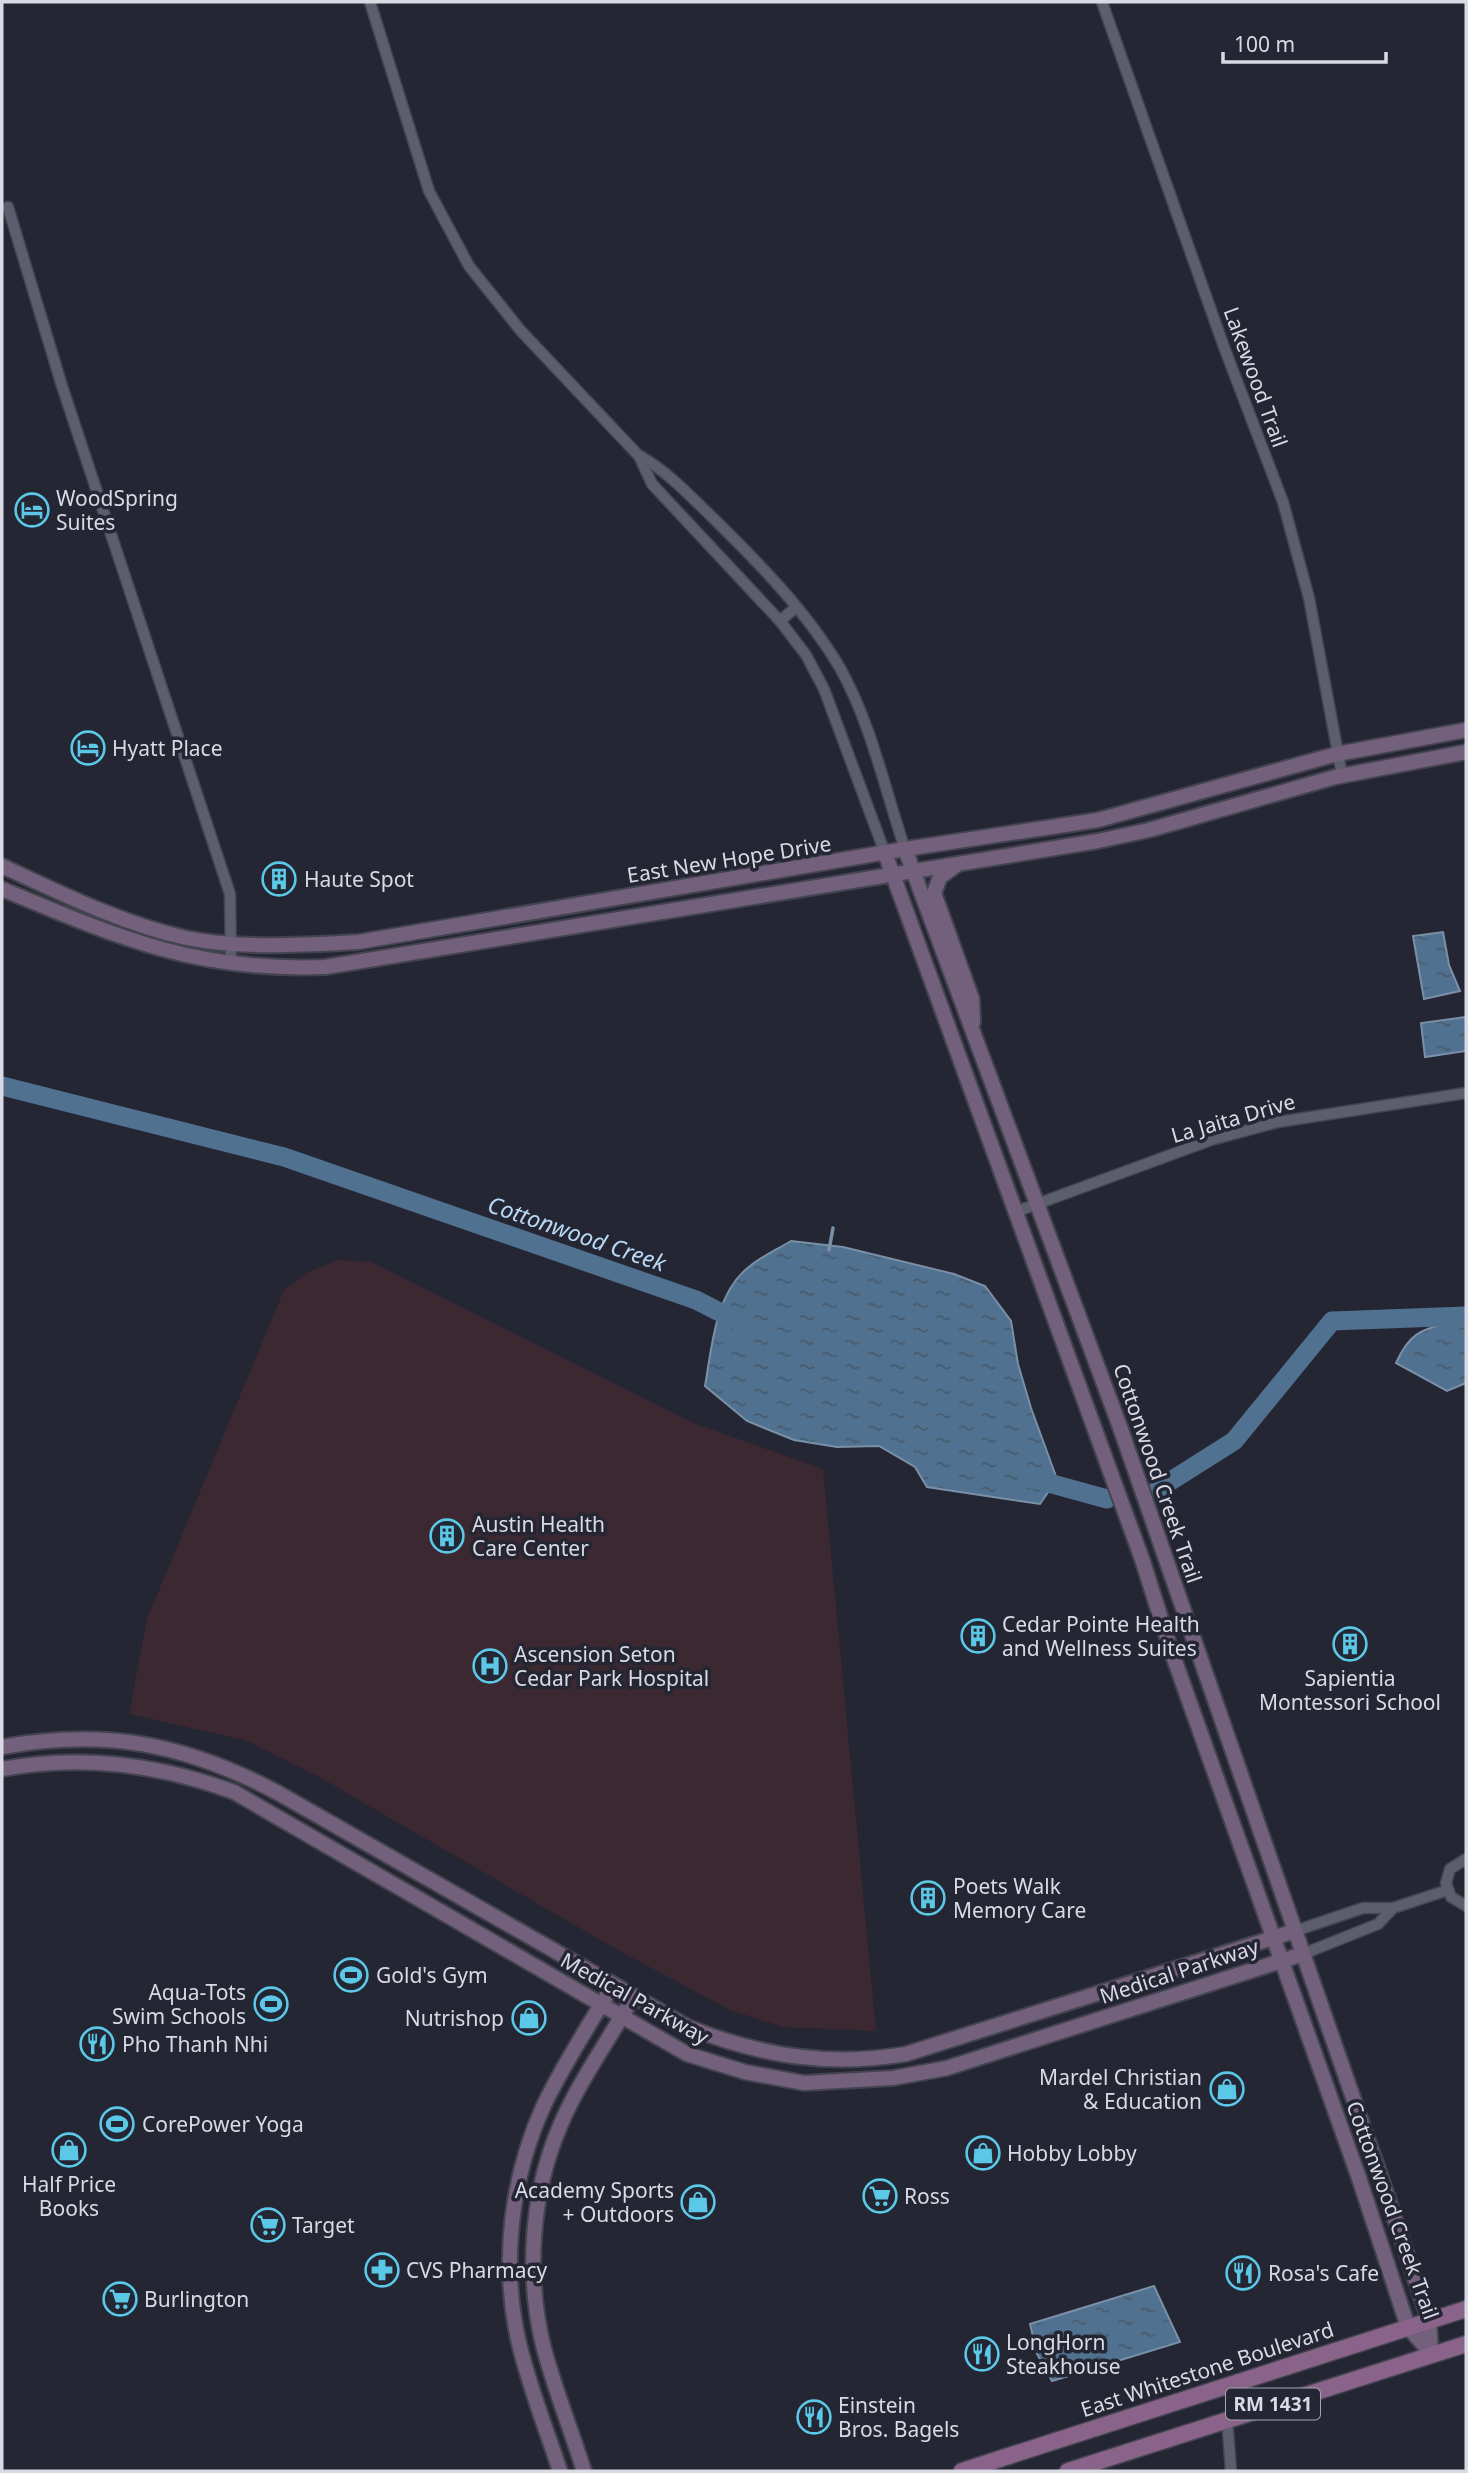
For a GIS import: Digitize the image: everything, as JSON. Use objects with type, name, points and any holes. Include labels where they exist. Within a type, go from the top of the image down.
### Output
[{"type":"main road","name":"East Whitestone Boulevard","points":[[962,2471],[1466,2309]]},
{"type":"main road","name":"RM 1431","points":[[1068,2471],[1227,2418],[1466,2344]]},
{"type":"street","points":[[370,2],[429,191],[469,266],[521,331],[639,456],[663,469],[750,554],[796,607],[845,680],[861,715],[905,849]]},
{"type":"street","name":"Lakewood Trail","points":[[1102,2],[1224,347],[1283,502],[1309,598],[1342,775]]},
{"type":"street","points":[[8,206],[62,386],[230,894],[231,964]]},
{"type":"street","points":[[639,456],[652,484],[780,621],[824,688],[885,853]]},
{"type":"street","points":[[780,621],[796,607]]},
{"type":"street","name":"East New Hope Drive","points":[[2,866],[137,923],[186,938],[232,944],[358,942],[905,849],[1098,820],[1337,754],[1466,730]]},
{"type":"street","name":"East New Hope Drive","points":[[2,889],[139,944],[187,957],[278,969],[325,967],[958,864],[1149,830],[1342,775],[1466,752]]},
{"type":"street","name":"Cottonwood Creek Trail","points":[[905,849],[1120,1427],[1429,2320],[1431,2353]]},
{"type":"street","name":"Cottonwood Creek Trail","points":[[885,853],[1018,1212],[1408,2327],[1431,2353]]},
{"type":"street","points":[[958,864],[940,877],[934,893],[972,999],[974,1037]]},
{"type":"street","points":[[551,931],[557,909]]},
{"type":"street","name":"La Jaita Drive","points":[[1018,1212],[1211,1140],[1278,1122],[1466,1093]]},
{"type":"street","name":"Medical Parkway","points":[[2,1747],[75,1738],[124,1740],[187,1752],[242,1773],[688,2027],[748,2049],[806,2059],[879,2059],[983,2032],[1363,1908],[1393,1908],[1448,1891]]},
{"type":"street","points":[[25,1743],[29,1764]]},
{"type":"street","name":"Medical Parkway","points":[[2,1769],[29,1764],[97,1760],[170,1772],[234,1792],[687,2054],[755,2075],[804,2083],[893,2078],[947,2068],[1303,1954],[1378,1924],[1393,1908]]},
{"type":"street","points":[[313,1837],[324,1820]]},
{"type":"street","points":[[1466,1859],[1450,1869],[1448,1891],[1456,1902],[1466,1906]]},
{"type":"street","points":[[561,2471],[518,2341],[511,2286],[513,2219],[527,2151],[544,2106],[613,1985]]},
{"type":"street","points":[[584,2471],[544,2345],[534,2286],[536,2220],[553,2145],[570,2106],[633,1997]]},
{"type":"street","points":[[983,2032],[989,2054]]},
{"type":"street","points":[[511,2286],[534,2286]]},
{"type":"street","points":[[1227,2418],[1231,2471]]},
{"type":"shaded area","name":"Ascension Seton Cedar Park Hospital","points":[[339,1260],[371,1262],[693,1423],[823,1469],[876,2031],[783,2027],[730,2010],[616,1949],[321,1778],[245,1740],[129,1714],[147,1619],[284,1290],[310,1271]]},
{"type":"water","points":[[1443,932],[1449,965],[1460,991],[1424,999],[1413,936]]},
{"type":"water","points":[[1466,1017],[1466,1051],[1425,1057],[1421,1023]]},
{"type":"water","points":[[791,1241],[843,1247],[954,1274],[985,1286],[1011,1321],[1018,1364],[1057,1479],[1040,1504],[927,1487],[915,1467],[879,1446],[837,1447],[794,1440],[747,1421],[705,1386],[717,1321],[729,1290],[750,1266]]},
{"type":"water","points":[[1466,1316],[1466,1383],[1447,1391],[1396,1363],[1409,1341],[1424,1330]]},
{"type":"water","points":[[1154,2286],[1180,2342],[1052,2381],[1037,2354],[1030,2324]]},
{"type":"waterway","name":"Cottonwood Creek","points":[[2,1086],[284,1157],[696,1300],[743,1324]]},
{"type":"waterway","points":[[829,1250],[833,1228]]},
{"type":"waterway","name":"Cottonwood Creek","points":[[1158,1489],[1234,1441],[1332,1321],[1466,1316]]},
{"type":"waterway","name":"Cottonwood Creek","points":[[1027,1477],[1107,1499]]},
{"type":"place","name":"WoodSpring Suites","points":[[32,510]]},
{"type":"place","name":"Hyatt Place","points":[[88,748]]},
{"type":"place","name":"Haute Spot","points":[[279,879]]},
{"type":"place","name":"Austin Health Care Center","points":[[447,1536]]},
{"type":"place","name":"Cedar Pointe Health and Wellness Suites","points":[[978,1636]]},
{"type":"place","name":"Sapientia Montessori School","points":[[1350,1644]]},
{"type":"place","name":"Ascension Seton Cedar Park Hospital","points":[[490,1666]]},
{"type":"place","name":"Poets Walk Memory Care","points":[[928,1898]]},
{"type":"place","name":"Gold's Gym","points":[[351,1975]]},
{"type":"place","name":"Aqua-Tots Swim Schools","points":[[271,2004]]},
{"type":"place","name":"Nutrishop","points":[[529,2018]]},
{"type":"place","name":"Pho Thanh Nhi","points":[[97,2044]]},
{"type":"place","name":"Mardel Christian & Education","points":[[1227,2089]]},
{"type":"place","name":"CorePower Yoga","points":[[117,2124]]},
{"type":"place","name":"Half Price Books","points":[[69,2150]]},
{"type":"place","name":"Hobby Lobby","points":[[983,2153]]},
{"type":"place","name":"Ross","points":[[880,2196]]},
{"type":"place","name":"Academy Sports + Outdoors","points":[[698,2202]]},
{"type":"place","name":"Target","points":[[268,2225]]},
{"type":"place","name":"CVS Pharmacy","points":[[382,2270]]},
{"type":"place","name":"Rosa's Cafe","points":[[1243,2273]]},
{"type":"place","name":"Burlington","points":[[120,2299]]},
{"type":"place","name":"LongHorn Steakhouse","points":[[982,2354]]},
{"type":"place","name":"Einstein Bros. Bagels","points":[[814,2417]]}]
